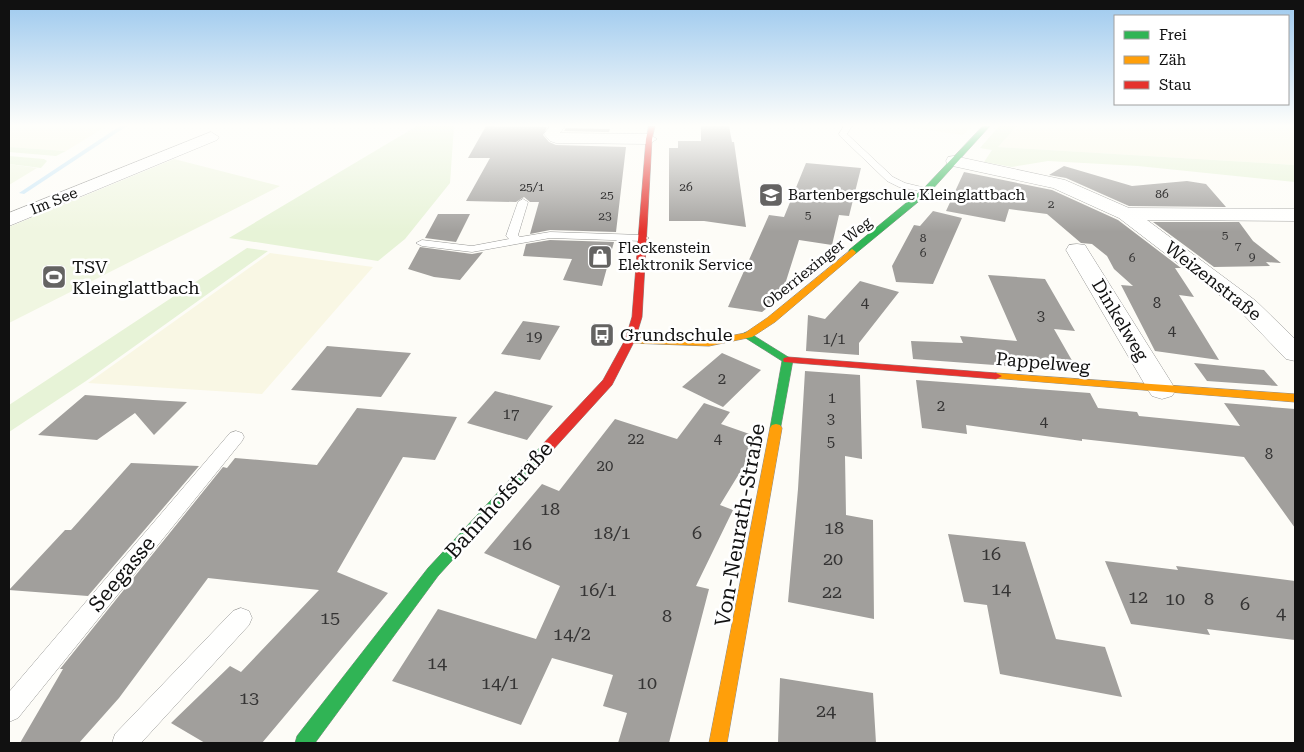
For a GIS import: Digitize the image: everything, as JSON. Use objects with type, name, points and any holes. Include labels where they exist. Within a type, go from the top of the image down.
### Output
[{"type":"street","name":"Im See","points":[[9,220],[152,161]]},
{"type":"street","name":"Bahnhofstraße","points":[[304,743],[433,572],[608,382],[630,340],[637,317],[649,161]]},
{"type":"street","name":"Oberriexinger Weg","points":[[630,340],[709,343],[748,335],[794,304],[926,191],[954,161]]},
{"type":"street","name":"Weizenstraße","points":[[954,161],[1059,184],[1126,214],[1248,306],[1295,353]]},
{"type":"street","name":"Weizenstraße","points":[[1126,214],[1295,215]]},
{"type":"street","name":"Dinkelweg","points":[[1077,250],[1162,390]]},
{"type":"street","points":[[748,335],[788,360]]},
{"type":"street","name":"Pappelweg","points":[[788,360],[1162,390],[1295,398]]},
{"type":"street","name":"Von-Neurath-Straße","points":[[718,743],[757,542],[788,360]]},
{"type":"lane","points":[[872,161],[890,179],[902,185],[926,191]]},
{"type":"lane","points":[[518,240],[512,236],[523,202]]},
{"type":"lane","points":[[422,243],[472,249],[550,235],[642,238]]},
{"type":"lane","name":"Seegasse","points":[[9,710],[236,437]]},
{"type":"lane","points":[[124,743],[241,618]]},
{"type":"shaded area","points":[[1231,161],[1295,161],[1295,165]]},
{"type":"shaded area","points":[[270,253],[373,267],[262,394],[88,383]]},
{"type":"green space","points":[[9,161],[47,161],[41,168],[9,164]]},
{"type":"green space","name":"TSV Kleinglattbach","points":[[169,161],[182,161],[280,186],[9,323],[9,227]]},
{"type":"green space","points":[[358,161],[452,161],[450,183],[405,239],[378,261],[229,238]]},
{"type":"green space","points":[[985,161],[1047,161],[1012,167]]},
{"type":"green space","points":[[1050,161],[1231,161],[1295,165],[1295,182],[1138,166]]},
{"type":"green space","points":[[9,164],[37,168],[9,185]]},
{"type":"green space","points":[[247,248],[268,251],[86,381],[9,432],[9,405]]},
{"type":"building","points":[[488,161],[624,161],[616,232],[550,230],[530,234],[539,202],[530,202],[524,197],[516,202],[466,201]]},
{"type":"building","points":[[669,161],[737,161],[746,227],[704,221],[669,221]]},
{"type":"building","points":[[806,163],[861,168],[849,216],[839,215],[832,245],[799,240],[781,297],[762,312],[728,307],[769,215],[784,217]]},
{"type":"building","points":[[1064,166],[1132,186],[1187,181],[1206,184],[1226,207],[1129,206],[1066,178],[1049,175]]},
{"type":"building","points":[[964,172],[1052,190],[1118,220],[1181,268],[1175,268],[1194,297],[1179,295],[1219,360],[1155,351],[1121,285],[1133,286],[1114,269],[1107,256],[1092,244],[1081,243],[1047,214],[1009,209],[1005,222],[946,211]]},
{"type":"building","points":[[933,211],[962,218],[933,284],[896,282],[892,266],[914,225],[920,226]]},
{"type":"building","points":[[438,214],[470,214],[456,242],[425,238]]},
{"type":"building","points":[[1153,222],[1239,222],[1253,241],[1281,263],[1266,262],[1270,266],[1214,267]]},
{"type":"building","points":[[550,240],[614,242],[602,286],[563,280],[572,259],[523,256],[526,244]]},
{"type":"building","points":[[420,247],[472,254],[483,252],[460,280],[434,277],[408,269]]},
{"type":"building","points":[[988,275],[1045,279],[1075,331],[1054,329],[1078,371],[913,359],[911,341],[963,343],[960,336],[1017,341]]},
{"type":"building","points":[[860,281],[899,292],[859,343],[859,355],[806,351],[808,315],[825,319]]},
{"type":"building","points":[[523,321],[560,326],[540,360],[501,354]]},
{"type":"building","points":[[327,346],[411,353],[381,397],[291,390]]},
{"type":"building","points":[[722,353],[761,370],[723,407],[682,387]]},
{"type":"building","points":[[1194,363],[1264,370],[1278,386],[1207,381]]},
{"type":"building","points":[[805,371],[860,375],[862,459],[845,456],[846,515],[873,520],[874,619],[788,602],[798,489]]},
{"type":"building","points":[[916,380],[1090,393],[1098,408],[1137,412],[1139,416],[1240,426],[1224,403],[1295,409],[1295,528],[1244,457],[1082,439],[1082,441],[966,425],[967,434],[922,428]]},
{"type":"building","points":[[495,391],[553,406],[527,440],[467,423]]},
{"type":"building","points":[[85,395],[187,402],[154,435],[135,413],[97,440],[38,435]]},
{"type":"building","points":[[704,403],[730,412],[721,424],[758,437],[756,446],[720,505],[733,510],[696,586],[709,589],[669,743],[618,743],[627,713],[603,706],[613,675],[552,658],[521,725],[392,681],[438,609],[536,639],[560,586],[484,553],[542,484],[559,491],[615,419],[677,439]]},
{"type":"building","points":[[357,408],[457,417],[435,460],[403,457],[337,572],[388,593],[262,743],[205,743],[171,723],[230,666],[241,672],[319,590],[208,578],[119,698],[79,743],[20,743],[63,669],[60,669],[223,467],[227,468],[235,458],[317,465]]},
{"type":"building","points":[[131,463],[199,466],[88,596],[9,590],[65,530],[71,530]]},
{"type":"building","points":[[948,534],[1025,542],[1056,639],[1105,647],[1122,697],[1000,674],[987,605],[964,602]]},
{"type":"building","points":[[1105,561],[1178,570],[1176,566],[1295,581],[1295,640],[1207,629],[1210,635],[1131,624]]},
{"type":"building","points":[[780,678],[873,693],[876,743],[778,743]]},
{"type":"waterway","points":[[22,193],[71,161]]},
{"type":"traffic: fast","points":[[852,252],[926,191],[954,161]]},
{"type":"traffic: fast","points":[[748,335],[788,360],[776,428]]},
{"type":"traffic: fast","points":[[304,743],[433,572],[546,449]]},
{"type":"traffic: slow","points":[[630,340],[709,343],[748,335],[771,320],[852,252]]},
{"type":"traffic: slow","points":[[996,376],[1295,398]]},
{"type":"traffic: slow","points":[[718,743],[776,428]]},
{"type":"traffic: jam","points":[[546,449],[608,382],[630,340],[637,317],[648,161]]},
{"type":"traffic: jam","points":[[788,360],[996,376]]},
{"type":"place","name":"Bartenbergschule Kleinglattbach","points":[[771,195]]},
{"type":"place","name":"Fleckenstein Elektronik Service","points":[[600,257]]},
{"type":"place","name":"TSV Kleinglattbach","points":[[54,277]]},
{"type":"place","name":"Grundschule","points":[[602,335]]}]
